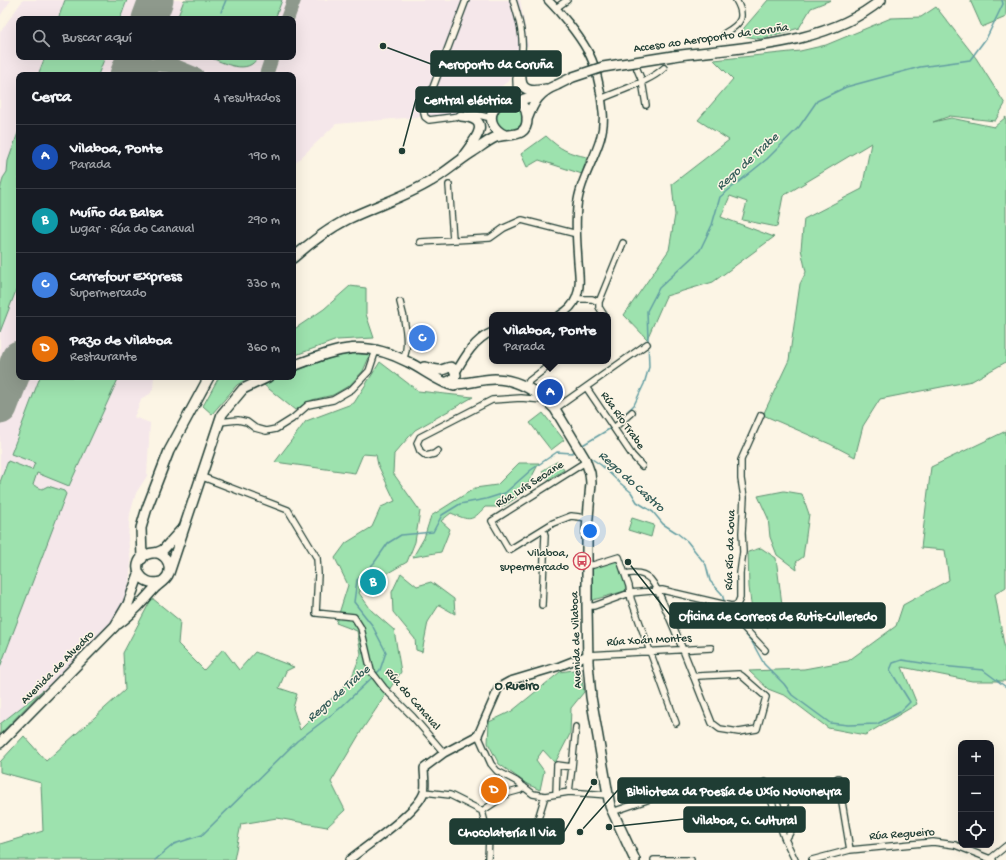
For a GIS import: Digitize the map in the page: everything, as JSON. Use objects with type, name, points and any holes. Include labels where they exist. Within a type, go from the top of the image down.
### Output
[{"type":"highway","name":"Acceso ao Aeroporto da Coruña","points":[[460,160],[482,139],[492,119],[494,108],[498,104],[507,100],[518,102],[572,77],[603,68],[673,56],[772,44],[796,39],[832,28],[848,21],[878,3]]},
{"type":"highway","points":[[522,57],[520,74],[523,86],[532,91],[543,91]]},
{"type":"highway","name":"Acceso ao Aeroporto da Coruña","points":[[296,256],[328,231],[431,181],[482,145],[497,137],[506,135],[511,136],[520,132],[524,128],[532,106],[543,91]]},
{"type":"highway","points":[[518,102],[526,110],[527,119]]},
{"type":"highway","points":[[460,160],[477,138],[479,132],[479,127],[475,120],[471,117],[461,116]]},
{"type":"highway","points":[[492,119],[496,130],[506,135]]},
{"type":"highway","points":[[296,365],[333,351],[362,348],[379,350],[404,357],[433,370],[452,371],[460,378],[495,379]]},
{"type":"highway","points":[[379,350],[434,383],[448,388],[476,385],[495,379]]},
{"type":"highway","points":[[379,350],[407,361],[451,386],[470,384],[476,385]]},
{"type":"highway","points":[[412,370],[434,381],[442,383],[457,384],[495,379]]},
{"type":"highway","points":[[447,383],[452,380],[452,371]]},
{"type":"highway","name":"Avenida de Vilaboa","points":[[495,379],[509,381],[523,386],[539,394],[552,406],[586,460],[590,473],[592,483],[588,518],[587,606],[591,697],[612,812],[635,860]]},
{"type":"highway","points":[[149,555],[144,538],[147,508],[169,451],[207,380]]},
{"type":"highway","points":[[184,528],[163,550],[149,555],[139,563],[140,574],[146,582],[155,584],[167,577],[184,528],[200,476],[222,414],[243,389],[262,380]]},
{"type":"highway","points":[[149,555],[165,558],[168,562],[169,572]]},
{"type":"highway","name":"Avenida de Alvedro","points":[[0,743],[115,626],[128,604],[140,574]]},
{"type":"highway","name":"Avenida de Alvedro","points":[[115,626],[130,617],[160,582]]},
{"type":"street","points":[[466,0],[429,98],[424,106],[423,112],[425,117],[429,120],[475,114],[492,119]]},
{"type":"street","points":[[513,0],[522,41],[522,57],[516,79],[518,102]]},
{"type":"street","points":[[548,0],[556,8],[588,50],[593,62],[601,99],[604,127],[602,137],[583,180],[579,195],[577,208],[579,281],[576,299],[573,305],[564,312]]},
{"type":"street","points":[[556,8],[567,0]]},
{"type":"street","points":[[725,33],[731,30],[739,22],[742,16],[742,12],[736,0]]},
{"type":"street","points":[[601,99],[642,81],[660,72],[664,68]]},
{"type":"street","points":[[637,69],[642,81],[646,105]]},
{"type":"street","points":[[449,185],[452,239]]},
{"type":"street","points":[[420,242],[490,238],[504,228],[522,220],[577,234]]},
{"type":"street","points":[[602,312],[599,307],[599,302],[623,243]]},
{"type":"street","points":[[576,299],[592,299],[599,302]]},
{"type":"street","points":[[400,302],[403,310],[406,345],[404,357]]},
{"type":"street","points":[[452,371],[482,337],[489,334]]},
{"type":"street","points":[[508,398],[541,399],[552,406],[586,387],[647,344]]},
{"type":"street","points":[[219,422],[238,420],[247,422],[256,428],[266,431],[276,429],[292,419],[308,405],[333,400],[352,389],[369,371],[379,350]]},
{"type":"street","points":[[438,451],[434,454],[426,456],[420,452],[417,444],[420,436],[492,400],[522,395],[524,393],[523,386],[551,364]]},
{"type":"street","name":"Rúa Río Trabe","points":[[586,387],[632,455],[642,466]]},
{"type":"street","points":[[614,428],[632,412]]},
{"type":"street","name":"Rúa Río da Cova","points":[[587,606],[594,606],[630,593],[657,590],[731,606],[737,605],[740,598],[740,573],[743,552],[742,533],[744,497],[741,479],[741,460],[761,415]]},
{"type":"street","name":"Rúa Luís Seoane","points":[[543,529],[509,550],[492,521],[586,460]]},
{"type":"street","name":"Rúa do Canaval","points":[[200,476],[288,510],[317,558],[318,574],[316,613],[354,617],[361,628],[371,671],[384,688],[413,717],[444,753]]},
{"type":"street","points":[[542,605],[545,534],[543,529],[553,523],[571,516],[588,518]]},
{"type":"street","points":[[587,565],[593,565],[619,556],[650,652],[676,723]]},
{"type":"street","points":[[625,574],[635,572],[644,575],[650,579],[657,590],[712,723],[720,729],[739,732],[757,729],[766,697],[742,676],[739,674],[698,676],[694,678]]},
{"type":"street","points":[[731,606],[733,616],[765,650]]},
{"type":"street","name":"Rúa Xoán Montes","points":[[588,655],[683,651],[711,648]]},
{"type":"street","points":[[349,860],[402,818],[416,804],[424,792],[424,768],[444,753],[478,735],[499,688],[510,681],[560,666],[588,655]]},
{"type":"street","points":[[569,792],[576,727]]},
{"type":"street","points":[[478,735],[497,772],[524,786],[533,794],[545,796],[569,792],[608,794]]},
{"type":"street","points":[[556,794],[557,766],[572,766]]},
{"type":"street","points":[[838,778],[850,850]]},
{"type":"street","points":[[765,782],[784,837],[795,860]]},
{"type":"street","points":[[482,811],[508,793],[520,790],[524,786]]},
{"type":"street","points":[[424,792],[450,795],[482,811],[489,838],[488,858]]},
{"type":"street","points":[[538,819],[545,796]]},
{"type":"street","points":[[612,812],[656,797]]},
{"type":"street","points":[[783,798],[792,829],[788,836],[784,837]]},
{"type":"street","name":"Rúa Regueiro","points":[[812,860],[850,850],[926,843],[945,843],[955,845],[989,859]]},
{"type":"street","points":[[989,859],[1006,846]]},
{"type":"street","points":[[654,860],[691,860]]},
{"type":"shaded area","points":[[0,0],[11,0],[0,16]]},
{"type":"shaded area","points":[[23,0],[520,0],[528,46],[520,47],[510,80],[472,108],[462,113],[336,124],[296,162],[296,72],[16,72],[16,380],[154,380],[153,389],[150,394],[142,398],[134,417],[150,423],[147,476],[136,493],[130,514],[128,538],[131,563],[130,574],[128,590],[118,613],[107,628],[43,690],[0,724],[0,32]]},
{"type":"green space","points":[[65,0],[127,0],[121,16],[59,16]]},
{"type":"green space","points":[[184,0],[282,0],[276,16],[178,16]]},
{"type":"green space","points":[[768,0],[831,0],[811,8],[799,28],[761,39],[738,35]]},
{"type":"green space","points":[[970,0],[1006,0],[1006,17],[982,27]]},
{"type":"green space","points":[[936,7],[976,58],[1005,104],[995,121],[950,116],[933,122],[951,118],[994,127],[1006,117],[1006,362],[972,381],[880,399],[863,426],[855,457],[830,444],[763,415],[789,360],[800,284],[806,272],[801,249],[804,219],[862,189],[871,143],[783,196],[777,227],[742,220],[747,202],[730,196],[721,217],[774,237],[713,282],[666,296],[647,339],[624,315],[669,250],[675,215],[672,184],[729,140],[698,120],[733,79],[714,60],[800,51],[826,45],[891,18],[921,17]]},
{"type":"green space","points":[[44,60],[104,60],[99,72],[39,72]]},
{"type":"green space","points":[[216,60],[256,60],[248,66],[242,67],[228,65]]},
{"type":"green space","points":[[509,103],[519,107],[523,117],[519,127],[509,131],[499,127],[495,117],[499,107]]},
{"type":"green space","points":[[546,136],[556,145],[565,150],[587,157],[582,174],[539,160],[527,167],[521,154]]},
{"type":"green space","points":[[16,138],[16,291],[0,332],[0,191],[3,178],[7,172],[8,161]]},
{"type":"green space","points":[[350,286],[366,288],[366,314],[374,338],[337,340],[296,355],[296,328],[324,309]]},
{"type":"green space","points":[[354,353],[370,355],[363,371],[350,385],[333,395],[312,400],[295,410],[264,385],[273,380],[296,380],[296,371],[330,358]]},
{"type":"green space","points":[[380,362],[418,391],[473,397],[415,430],[394,454],[393,473],[420,511],[415,542],[407,562],[381,577],[368,576],[359,593],[372,611],[394,630],[401,672],[362,730],[331,782],[345,810],[327,827],[277,818],[241,824],[234,860],[0,860],[0,844],[43,831],[41,783],[0,772],[0,762],[24,736],[46,761],[125,690],[123,653],[152,598],[180,621],[178,644],[204,670],[223,649],[239,670],[255,652],[294,667],[286,671],[279,688],[297,694],[293,708],[300,730],[351,679],[361,654],[357,631],[336,623],[348,585],[335,558],[346,543],[372,527],[381,507],[395,501],[378,465],[376,455],[363,454],[355,473],[275,462],[306,421],[354,403]]},
{"type":"green space","points":[[39,380],[118,380],[69,486],[37,473],[33,485],[42,489],[48,486],[64,491],[66,494],[0,667],[0,482],[8,461],[32,470],[35,463],[11,454]]},
{"type":"green space","points":[[217,380],[245,380],[237,385],[212,414],[203,406]]},
{"type":"green space","points":[[543,413],[564,440],[551,450],[530,423]]},
{"type":"green space","points":[[1006,431],[1006,587],[995,594],[1006,656],[1006,681],[972,681],[902,667],[917,704],[865,735],[828,728],[786,696],[768,689],[749,671],[804,669],[848,661],[896,626],[903,605],[949,580],[945,550],[921,548],[931,467]]},
{"type":"green space","points":[[558,461],[564,470],[548,480],[542,471]]},
{"type":"green space","points":[[519,463],[539,463],[527,486],[516,498],[502,507],[485,507],[470,519],[462,518],[451,513],[441,521],[450,529],[441,552],[413,557],[424,538],[431,516],[475,488],[497,485]]},
{"type":"green space","points":[[784,491],[802,494],[809,514],[803,557],[796,562],[797,570],[777,555],[770,537],[768,518],[758,496]]},
{"type":"green space","points":[[632,518],[654,525],[651,537],[628,530]]},
{"type":"green space","points":[[761,548],[776,558],[783,612],[766,616],[768,628],[752,611],[749,587],[748,552]]},
{"type":"green space","points":[[617,560],[627,586],[625,591],[593,600],[590,597],[592,569],[594,567]]},
{"type":"green space","points":[[401,573],[417,586],[431,582],[454,599],[455,614],[439,605],[428,622],[422,652],[416,650],[415,639],[393,612],[392,592]]},
{"type":"green space","points":[[580,669],[584,692],[571,708],[570,734],[555,763],[543,750],[536,760],[544,771],[540,790],[527,784],[499,764],[488,743],[489,722],[512,711],[560,672]]},
{"type":"green space","points":[[43,690],[0,734],[0,724]]},
{"type":"waterway","points":[[221,12],[226,0]]},
{"type":"waterway","name":"Rego de Trabe","points":[[621,418],[634,405],[644,384],[649,367],[647,311],[659,288],[700,250],[712,225],[720,197],[767,159],[799,127],[817,101],[846,87],[920,67],[970,60],[987,37],[1003,4],[1002,0]]},
{"type":"waterway","name":"Rego de Trabe","points":[[581,446],[611,428]]},
{"type":"waterway","name":"Rego de Trabe","points":[[155,860],[174,844],[202,835],[297,741],[339,709],[380,670],[386,652],[372,625],[354,602],[357,580],[374,563],[388,543],[401,535],[433,532],[442,515],[460,504],[486,499],[505,493],[531,470],[557,452],[572,453],[576,450]]},
{"type":"waterway","name":"Rego do Castro","points":[[589,457],[601,465],[631,492],[637,502],[653,512],[663,524],[687,541],[706,565],[710,581],[722,594],[725,604]]},
{"type":"waterway","name":"Rego do Castro","points":[[727,607],[731,616]]},
{"type":"waterway","name":"Rego do Castro","points":[[733,619],[752,642],[764,664],[784,684],[792,695],[830,723],[848,725],[877,724],[900,712],[910,702],[890,670],[893,663],[902,660],[983,670],[1006,687]]},
{"type":"taxiway","points":[[288,16],[294,0]]},
{"type":"taxiway","points":[[267,72],[271,60]]},
{"type":"taxiway","points":[[168,63],[190,72]]},
{"type":"taxiway","points":[[135,72],[152,65],[175,67]]},
{"type":"runway","points":[[150,16],[156,0]]},
{"type":"runway","points":[[128,72],[133,60]]},
{"type":"runway","points":[[0,407],[16,366]]},
{"type":"place","name":"Aeroporto da Coruña","points":[[383,46]]},
{"type":"place","name":"Central eléctrica","points":[[402,151]]},
{"type":"place","name":"Carrefour Express","points":[[422,338]]},
{"type":"place","name":"Vilaboa, Ponte","points":[[550,392]]},
{"type":"place","name":"Vilaboa, supermercado","points":[[582,561]]},
{"type":"place","name":"Oficina de Correos de Rutis-Culleredo","points":[[628,562]]},
{"type":"place","name":"Muíño da Balsa","points":[[373,582]]},
{"type":"place","name":"Chocolatería Il Via","points":[[594,782]]},
{"type":"place","name":"Pazo de Vilaboa","points":[[494,790]]},
{"type":"place","name":"Vilaboa, C. Cultural","points":[[609,827]]},
{"type":"place","name":"Biblioteca da Poesía de Uxío Novoneyra","points":[[580,832]]},
{"type":"district","name":"O Rueiro","points":[[517,686]]}]
